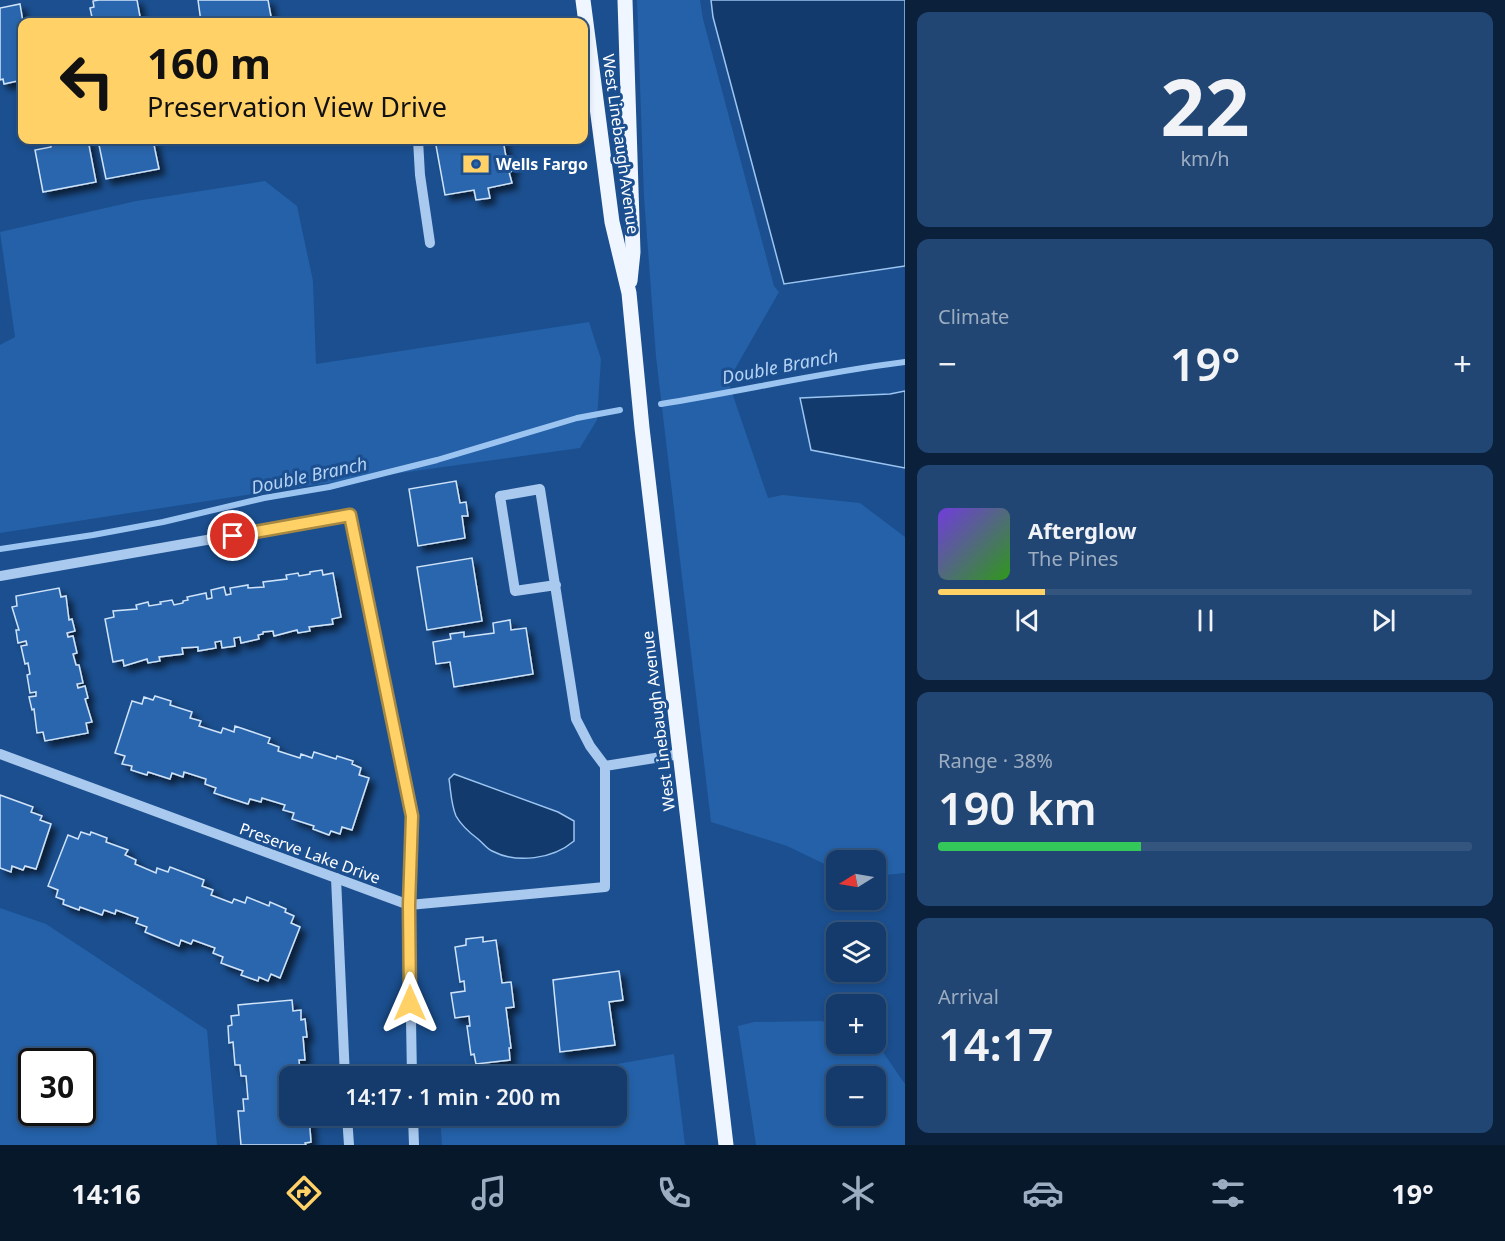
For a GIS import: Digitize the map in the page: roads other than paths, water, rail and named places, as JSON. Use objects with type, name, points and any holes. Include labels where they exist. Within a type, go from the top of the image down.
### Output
[{"type":"main road","name":"West Linebaugh Avenue","points":[[583,0],[585,18]]},
{"type":"main road","name":"West Linebaugh Avenue","points":[[625,0],[633,252],[629,293]]},
{"type":"main road","name":"West Linebaugh Avenue","points":[[588,38],[612,222],[629,293],[642,428],[726,1145]]},
{"type":"street","points":[[418,144],[420,175],[430,243]]},
{"type":"street","points":[[556,585],[515,591],[500,496],[540,489],[556,585],[576,719],[590,746],[605,766],[680,754]]},
{"type":"street","points":[[0,576],[350,515],[412,816],[409,905],[412,1066]]},
{"type":"street","name":"Preserve Lake Drive","points":[[0,754],[409,905],[605,887],[605,766]]},
{"type":"street","points":[[336,878],[345,1066]]},
{"type":"street","points":[[348,1126],[349,1145]]},
{"type":"street","points":[[413,1126],[414,1145]]},
{"type":"waterway","name":"Double Branch","points":[[661,404],[905,362]]},
{"type":"waterway","name":"Double Branch","points":[[0,549],[163,522],[264,498],[329,487],[437,460],[577,418],[620,410]]},
{"type":"place","name":"Wells Fargo","points":[[476,164]]}]
